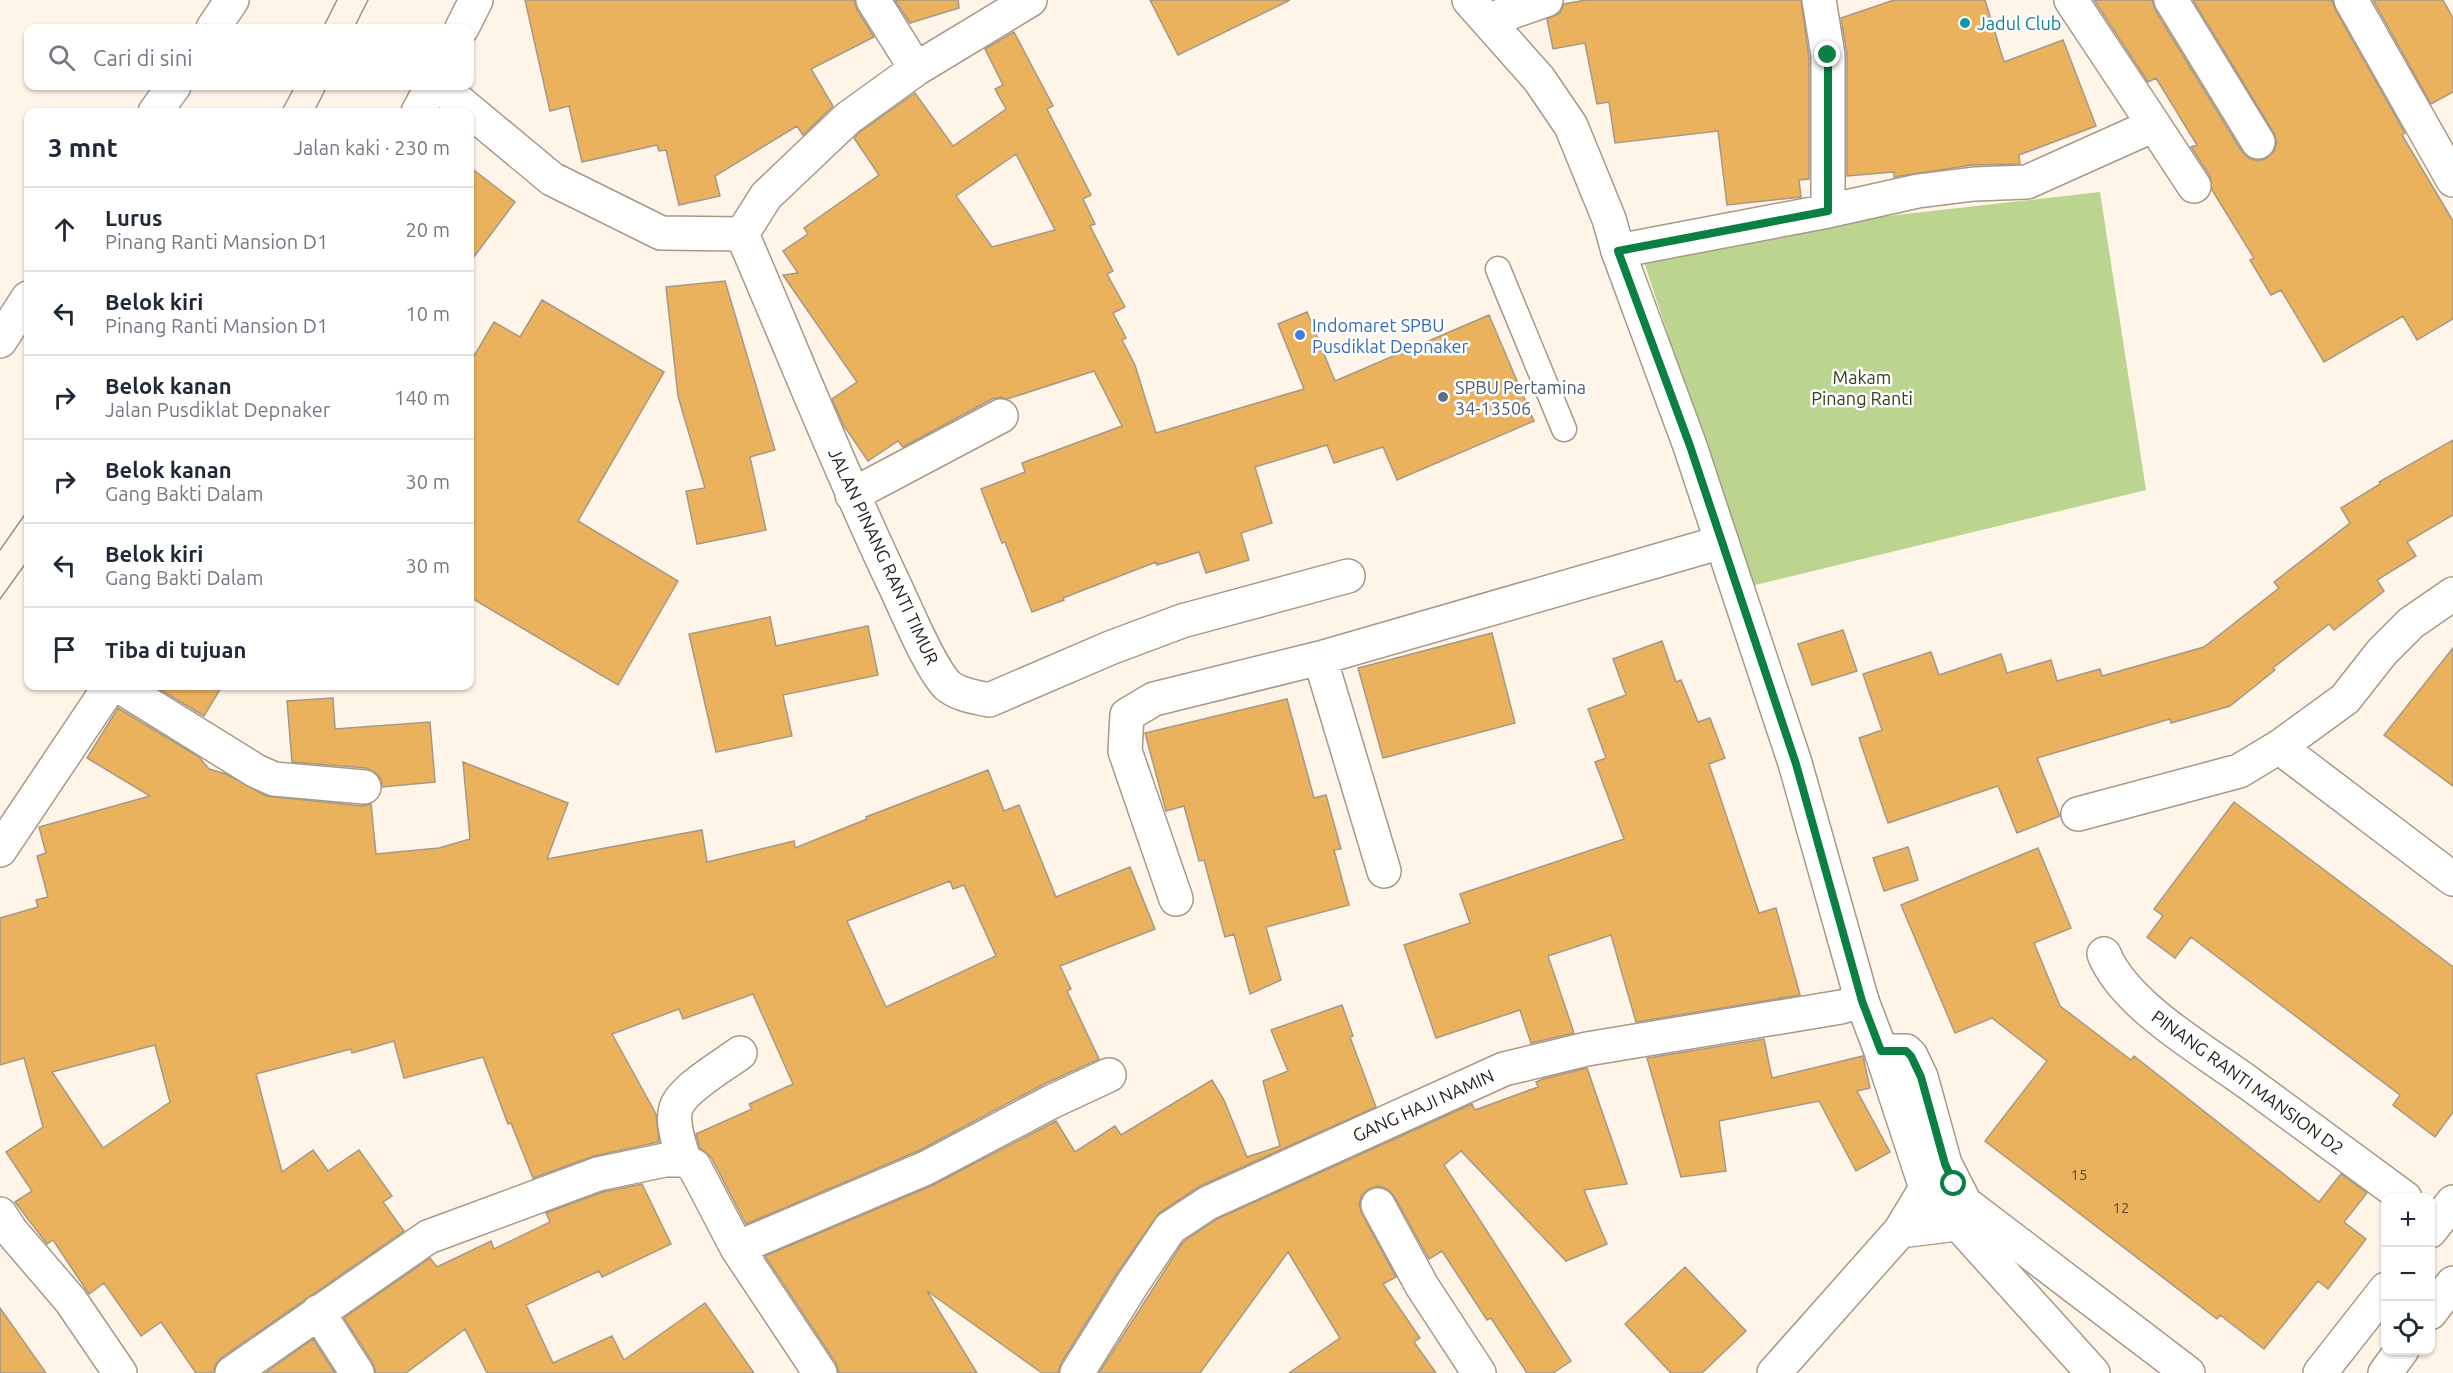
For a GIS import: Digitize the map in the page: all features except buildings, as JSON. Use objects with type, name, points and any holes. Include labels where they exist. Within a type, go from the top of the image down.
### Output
[{"type":"main road","points":[[216,24],[232,0]]},
{"type":"main road","points":[[464,24],[476,0]]},
{"type":"main road","points":[[873,0],[916,69]]},
{"type":"main road","points":[[474,114],[552,179],[661,232],[742,234],[766,196],[848,118],[916,69],[1030,0]]},
{"type":"main road","points":[[1479,10],[1546,0]]},
{"type":"main road","points":[[1819,0],[1828,55],[1828,211]]},
{"type":"main road","points":[[2071,0],[2194,186]]},
{"type":"main road","points":[[2171,0],[2258,142]]},
{"type":"main road","points":[[2351,0],[2453,180]]},
{"type":"main road","points":[[1479,10],[1539,79],[1571,126],[1609,219],[1618,251],[1690,446],[1796,764],[1862,1001],[1926,1188],[2093,1373]]},
{"type":"main road","points":[[158,108],[171,90]]},
{"type":"main road","points":[[420,108],[430,90]]},
{"type":"main road","points":[[445,90],[466,108]]},
{"type":"main road","points":[[1618,251],[1828,211],[1918,190],[1974,184],[2027,182],[2154,125]]},
{"type":"main road","name":"JALAN PINANG RANTI TIMUR","points":[[742,234],[852,495],[934,665],[948,685],[968,696],[989,700],[1110,648],[1182,621],[1348,576]]},
{"type":"main road","points":[[0,340],[24,304]]},
{"type":"main road","points":[[852,495],[1001,416]]},
{"type":"main road","points":[[1176,898],[1125,751],[1127,715],[1154,699],[1320,658],[1723,545]]},
{"type":"main road","points":[[2078,814],[2239,771],[2279,747],[2345,699],[2382,652],[2410,623],[2453,594]]},
{"type":"main road","points":[[1320,658],[1384,870]]},
{"type":"main road","points":[[0,850],[107,690]]},
{"type":"main road","points":[[126,690],[274,779],[364,787]]},
{"type":"main road","points":[[2279,747],[2453,879]]},
{"type":"main road","name":"PINANG RANTI MANSION D2","points":[[2104,954],[2111,970],[2128,992],[2166,1023],[2400,1193]]},
{"type":"main road","name":"GANG HAJI NAMIN","points":[[1077,1373],[1132,1282],[1170,1228],[1208,1203],[1504,1069],[1587,1049],[1841,1007],[1862,1001]]},
{"type":"main road","points":[[1881,1051],[1906,1051],[1911,1056],[1921,1077],[1945,1164],[1965,1203],[2188,1373]]},
{"type":"main road","points":[[684,1160],[675,1124],[676,1108],[687,1093],[740,1053]]},
{"type":"main road","points":[[737,1248],[926,1168],[1051,1102],[1109,1075]]},
{"type":"main road","points":[[232,1373],[428,1237],[598,1174],[665,1160],[684,1160],[694,1166],[737,1248],[820,1373]]},
{"type":"main road","points":[[1774,1373],[1900,1230],[1926,1188]]},
{"type":"main road","points":[[1378,1205],[1422,1286],[1479,1373]]},
{"type":"main road","points":[[0,1214],[11,1232],[71,1302],[120,1373]]},
{"type":"main road","points":[[1900,1230],[1957,1224]]},
{"type":"main road","points":[[2435,1306],[2453,1283]]},
{"type":"main road","points":[[2320,1373],[2381,1294]]},
{"type":"main road","points":[[318,1312],[357,1373]]},
{"type":"main road","points":[[2385,1373],[2398,1355]]},
{"type":"lane","points":[[1497,269],[1564,429]]},
{"type":"green space","name":"Makam Pinang Ranti","points":[[2100,192],[2146,490],[1751,586],[1638,244]]},
{"type":"tram line","points":[[325,24],[337,0]]},
{"type":"tram line","points":[[356,24],[368,0]]},
{"type":"tram line","points":[[283,108],[293,90]]},
{"type":"tram line","points":[[316,108],[325,90]]},
{"type":"tram line","points":[[0,550],[24,516]]},
{"type":"tram line","points":[[0,599],[24,566]]},
{"type":"place","name":"Jadul Club","points":[[1965,23]]},
{"type":"place","name":"Indomaret SPBU Pusdiklat Depnaker","points":[[1300,335]]},
{"type":"place","name":"SPBU Pertamina 34-13506","points":[[1443,397]]},
{"type":"route","points":[[1828,55],[1828,211],[1618,251],[1690,446],[1796,764],[1862,1001],[1881,1051],[1909,1052],[1921,1077],[1936,1135],[1954,1184]]}]
